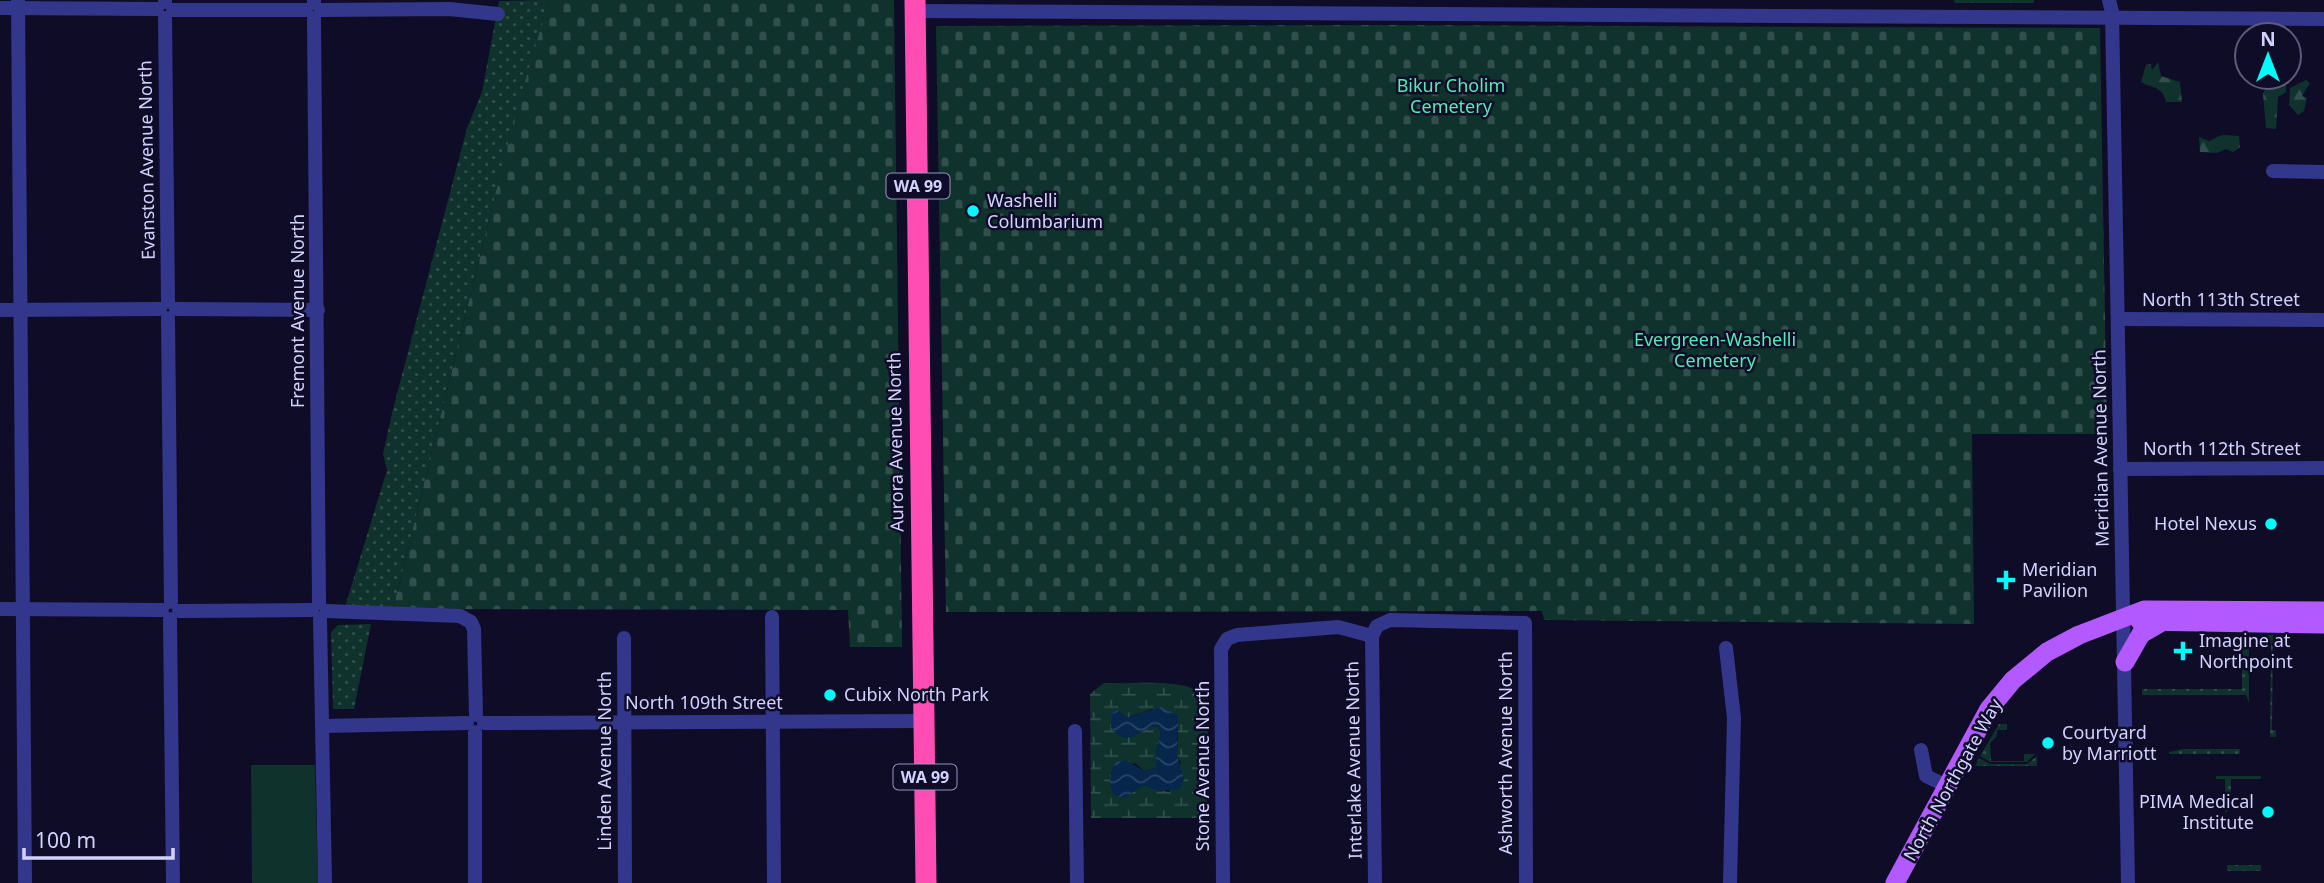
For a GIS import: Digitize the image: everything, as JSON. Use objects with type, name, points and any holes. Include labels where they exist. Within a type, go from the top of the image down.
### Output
[{"type":"highway","name":"Aurora Avenue North","points":[[915,6],[919,537],[925,721],[926,883]]},
{"type":"main road","name":"North Northgate Way","points":[[1895,883],[1989,709],[2013,680],[2057,646],[2144,610],[2324,611]]},
{"type":"main road","points":[[2122,617],[2160,623],[2324,624]]},
{"type":"main road","points":[[2286,624],[2294,617],[2324,617]]},
{"type":"main road","points":[[2125,662],[2141,634],[2160,623]]},
{"type":"street","points":[[18,4],[25,883]]},
{"type":"street","points":[[0,8],[18,4],[165,8],[449,4],[498,14]]},
{"type":"street","points":[[915,6],[1214,6],[1890,18],[2112,7],[2324,19]]},
{"type":"street","name":"Meridian Avenue North","points":[[2112,7],[2128,883]]},
{"type":"street","name":"Evanston Avenue North","points":[[165,8],[173,883]]},
{"type":"street","name":"Fremont Avenue North","points":[[313,8],[319,611],[325,883]]},
{"type":"street","points":[[2273,171],[2324,172]]},
{"type":"street","points":[[0,310],[317,310]]},
{"type":"street","name":"North 113th Street","points":[[2118,319],[2324,320]]},
{"type":"street","name":"North 112th Street","points":[[2120,469],[2324,468]]},
{"type":"street","points":[[0,609],[319,611],[460,616],[471,622],[474,629],[475,883]]},
{"type":"street","points":[[772,617],[774,883]]},
{"type":"street","name":"Ashworth Avenue North","points":[[1372,636],[1377,626],[1390,620],[1525,623],[1526,883]]},
{"type":"street","name":"Stone Avenue North","points":[[1223,883],[1221,649],[1227,639],[1256,633],[1338,626],[1372,636]]},
{"type":"street","name":"Interlake Avenue North","points":[[1372,636],[1375,883]]},
{"type":"street","name":"Linden Avenue North","points":[[624,638],[625,883]]},
{"type":"street","points":[[1726,648],[1734,718],[1730,883]]},
{"type":"street","name":"North 109th Street","points":[[323,726],[925,721]]},
{"type":"street","points":[[1075,731],[1077,883]]},
{"type":"street","points":[[1922,750],[1926,776],[1949,787]]},
{"type":"green space","points":[[549,0],[490,216],[393,609],[345,607],[387,470],[383,454],[393,409],[467,128],[482,92],[499,1]]},
{"type":"green space","points":[[549,0],[894,0],[902,647],[850,647],[848,610],[393,609],[513,123]]},
{"type":"green space","points":[[1954,0],[2034,0],[2034,3],[1955,3]]},
{"type":"green space","name":"Evergreen-Washelli Cemetery","points":[[936,26],[2100,28],[2107,434],[1972,434],[1974,624],[1544,620],[1542,611],[946,612]]},
{"type":"green space","points":[[2158,62],[2161,76],[2180,82],[2182,102],[2166,102],[2159,90],[2141,82],[2146,65],[2151,64],[2152,70]]},
{"type":"green space","points":[[2303,82],[2310,83],[2302,96],[2307,98],[2304,111],[2298,115],[2289,105],[2290,91],[2303,91]]},
{"type":"green space","points":[[2264,91],[2286,91],[2278,97],[2276,129],[2266,128]]},
{"type":"green space","points":[[2222,135],[2239,136],[2240,147],[2233,152],[2226,149],[2217,153],[2200,152],[2199,137],[2209,141]]},
{"type":"green space","points":[[371,624],[354,709],[333,709],[331,632],[338,625]]},
{"type":"green space","points":[[2242,635],[2249,635],[2249,703],[2246,695],[2142,695],[2142,689],[2242,689]]},
{"type":"green space","points":[[2263,635],[2273,635],[2272,730],[2276,730],[2276,737],[2270,737],[2271,641],[2263,641]]},
{"type":"green space","points":[[1104,683],[1174,684],[1198,691],[1204,698],[1207,711],[1207,759],[1203,766],[1206,771],[1207,818],[1091,818],[1090,694]],"holes":[[[1152,709],[1178,728],[1177,755],[1181,763],[1169,792],[1143,785],[1134,791],[1110,773],[1135,763],[1144,771],[1156,768],[1156,750],[1161,733],[1157,726],[1148,728],[1112,713],[1118,710],[1126,718]]]},
{"type":"green space","points":[[1999,724],[2007,724],[2007,730],[1997,730],[1997,736],[1990,743],[1991,761],[2024,761],[2024,754],[2035,754],[2027,762],[1990,762],[1980,756]]},
{"type":"green space","points":[[2183,749],[2240,749],[2240,754],[2169,754]]},
{"type":"green space","points":[[2037,756],[2037,766],[1975,766],[1979,758],[1990,764],[2027,764]]},
{"type":"green space","points":[[251,765],[315,765],[318,883],[252,883]]},
{"type":"green space","points":[[2216,776],[2261,776],[2261,779],[2231,779],[2231,809],[2225,813],[2225,779],[2216,779]]},
{"type":"green space","points":[[2227,865],[2261,865],[2261,871],[2227,871]]},
{"type":"water","points":[[1161,707],[1178,715],[1177,755],[1184,779],[1180,789],[1158,791],[1143,785],[1125,798],[1115,796],[1110,779],[1116,762],[1126,760],[1144,771],[1156,768],[1156,750],[1161,733],[1156,726],[1128,738],[1123,737],[1111,728],[1112,713],[1118,710],[1126,718]]},
{"type":"place","name":"Washelli Columbarium","points":[[973,211]]},
{"type":"place","name":"Hotel Nexus","points":[[2271,524]]},
{"type":"place","name":"Meridian Pavilion","points":[[2006,580]]},
{"type":"place","name":"Imagine at Northpoint","points":[[2183,651]]},
{"type":"place","name":"Cubix North Park","points":[[830,695]]},
{"type":"place","name":"Courtyard by Marriott","points":[[2048,743]]},
{"type":"place","name":"PIMA Medical Institute","points":[[2268,812]]},
{"type":"park label","name":"Bikur Cholim Cemetery","points":[[1451,96]]}]
